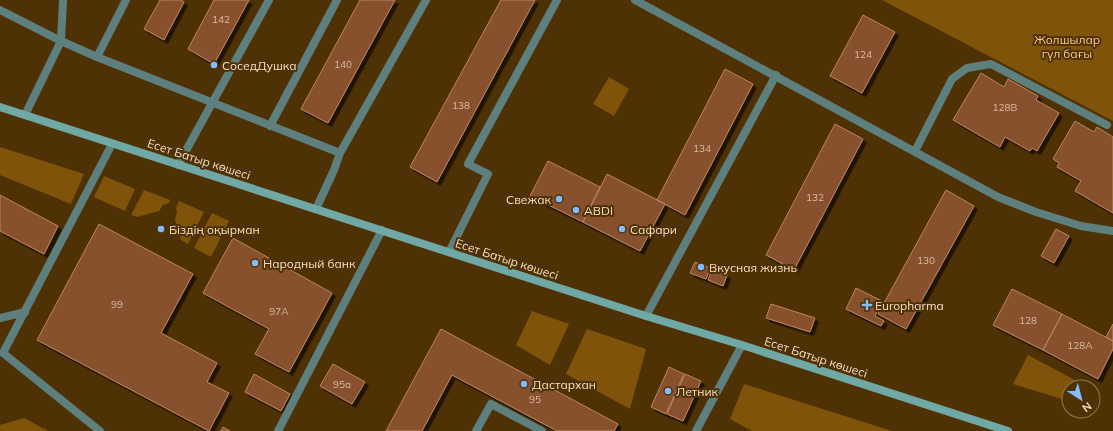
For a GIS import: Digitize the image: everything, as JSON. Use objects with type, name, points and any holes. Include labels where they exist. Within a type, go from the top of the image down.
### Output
[{"type":"street","name":"Есет Батыр көшесі","points":[[0,107],[646,316],[1008,431]]},
{"type":"lane","points":[[25,115],[61,41],[63,0]]},
{"type":"lane","points":[[97,57],[126,0]]},
{"type":"lane","points":[[178,165],[269,0]]},
{"type":"lane","points":[[270,126],[336,0]]},
{"type":"lane","points":[[316,209],[340,153],[426,0]]},
{"type":"lane","points":[[449,252],[488,174],[468,164],[557,0]]},
{"type":"lane","points":[[635,0],[776,75],[998,197],[1036,212],[1081,226],[1113,231]]},
{"type":"lane","points":[[0,10],[61,41],[97,57],[340,153]]},
{"type":"lane","points":[[915,151],[952,79],[967,68],[991,64],[1107,125]]},
{"type":"lane","points":[[646,316],[776,75]]},
{"type":"lane","points":[[100,431],[3,353],[112,144]]},
{"type":"lane","points":[[278,431],[382,230]]},
{"type":"lane","points":[[0,318],[25,312]]},
{"type":"lane","points":[[696,431],[742,346]]},
{"type":"lane","points":[[476,431],[491,404],[542,431]]},
{"type":"green space","name":"Жолшылар гүл бағы","points":[[882,0],[1113,0],[1113,121]]},
{"type":"green space","points":[[609,77],[629,89],[614,116],[593,104]]},
{"type":"green space","points":[[0,147],[84,174],[71,204],[0,175]]},
{"type":"green space","points":[[104,176],[135,189],[125,211],[94,197]]},
{"type":"green space","points":[[144,190],[170,200],[169,203],[163,205],[159,211],[137,217],[131,215]]},
{"type":"green space","points":[[179,201],[204,212],[188,244],[181,240],[175,219],[177,213],[176,208]]},
{"type":"green space","points":[[212,213],[229,221],[211,257],[194,248]]},
{"type":"green space","points":[[532,311],[569,324],[550,365],[516,345]]},
{"type":"green space","points":[[587,329],[646,349],[630,409],[566,374]]},
{"type":"green space","points":[[1028,355],[1073,379],[1061,379],[1061,399],[1013,384]]},
{"type":"green space","points":[[744,384],[892,431],[752,431],[730,419]]},
{"type":"green space","points":[[24,418],[48,431],[0,431],[0,425]]},
{"type":"building","points":[[160,0],[181,0],[184,2],[164,40],[144,29]]},
{"type":"building","points":[[214,0],[249,0],[214,64],[188,49]]},
{"type":"building","points":[[360,0],[395,0],[328,123],[301,109]]},
{"type":"building","points":[[501,0],[535,0],[437,182],[410,167]]},
{"type":"building","points":[[863,15],[895,32],[862,93],[830,76]]},
{"type":"building","points":[[725,69],[753,84],[685,215],[657,200]]},
{"type":"building","points":[[981,73],[1004,87],[1008,79],[1038,96],[1036,100],[1059,113],[1037,151],[1032,148],[1030,151],[1005,137],[1000,147],[953,120]]},
{"type":"building","points":[[1075,121],[1094,132],[1097,127],[1113,137],[1113,213],[1075,191],[1081,181],[1057,167],[1059,163],[1053,159]]},
{"type":"building","points":[[835,124],[863,139],[794,270],[766,255]]},
{"type":"building","points":[[548,161],[600,187],[583,222],[530,196]]},
{"type":"building","points":[[607,174],[665,204],[640,251],[583,222]]},
{"type":"building","points":[[946,190],[974,206],[906,329],[878,314]]},
{"type":"building","points":[[0,195],[58,226],[44,254],[0,231]]},
{"type":"building","points":[[99,224],[193,274],[161,333],[217,363],[207,382],[229,393],[209,431],[37,340]]},
{"type":"building","points":[[1056,229],[1069,236],[1054,263],[1041,256]]},
{"type":"building","points":[[233,238],[332,293],[289,372],[255,354],[269,329],[203,293]]},
{"type":"building","points":[[695,262],[710,268],[706,279],[690,273]]},
{"type":"building","points":[[712,269],[727,275],[723,286],[708,280]]},
{"type":"building","points":[[856,288],[882,301],[875,316],[884,321],[881,326],[846,309]]},
{"type":"building","points":[[1012,289],[1062,314],[1043,350],[993,325]]},
{"type":"building","points":[[771,304],[815,318],[810,332],[766,318]]},
{"type":"building","points":[[1062,314],[1113,341],[1113,349],[1098,379],[1043,350]]},
{"type":"building","points":[[1113,324],[1113,341],[1106,337]]},
{"type":"building","points":[[441,329],[618,424],[614,431],[557,431],[452,375],[422,431],[386,431]]},
{"type":"building","points":[[333,364],[365,382],[352,404],[320,386]]},
{"type":"building","name":"Летник","points":[[669,367],[684,374],[666,414],[651,407]]},
{"type":"building","points":[[254,374],[290,394],[281,411],[245,392]]},
{"type":"building","name":"Летник","points":[[685,374],[701,381],[683,421],[667,414]]},
{"type":"building","points":[[223,427],[230,431],[221,431]]},
{"type":"place","name":"СоседДушка","points":[[214,65]]},
{"type":"place","name":"Свежак","points":[[559,199]]},
{"type":"place","name":"ABDI","points":[[576,210]]},
{"type":"place","name":"Біздің оқырман","points":[[161,229]]},
{"type":"place","name":"Сафари","points":[[622,229]]},
{"type":"place","name":"Народный банк","points":[[255,263]]},
{"type":"place","name":"Вкусная жизнь","points":[[701,267]]},
{"type":"place","name":"Europharma","points":[[867,305]]},
{"type":"place","name":"Дастархан","points":[[524,384]]},
{"type":"place","name":"Летник","points":[[668,391]]}]
